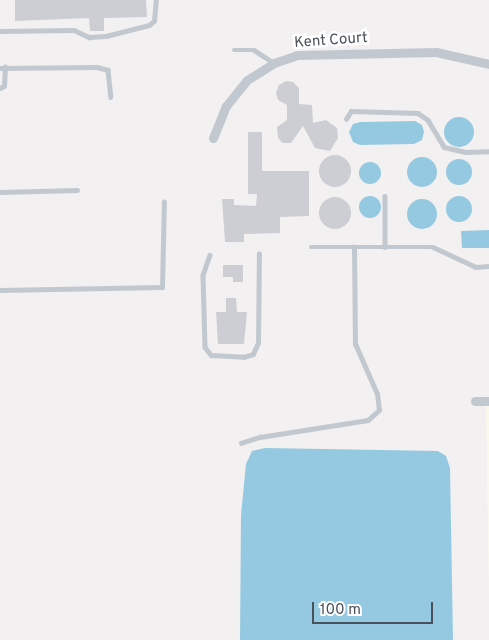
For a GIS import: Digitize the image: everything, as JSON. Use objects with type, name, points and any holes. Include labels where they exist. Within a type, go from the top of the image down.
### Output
[{"type":"street","name":"Kent Court","points":[[213,138],[226,106],[247,80],[274,63],[297,55],[436,52],[489,64]]},
{"type":"street","points":[[475,401],[489,401]]},
{"type":"lane","points":[[0,31],[74,30],[89,37],[106,36],[149,25],[154,21],[156,0]]},
{"type":"lane","points":[[234,50],[254,50],[274,63]]},
{"type":"lane","points":[[0,88],[4,86],[2,68],[98,67],[108,70],[112,97]]},
{"type":"lane","points":[[346,119],[351,111],[418,113],[428,120],[444,147],[465,152],[489,152]]},
{"type":"lane","points":[[0,192],[77,190]]},
{"type":"lane","points":[[385,196],[385,247]]},
{"type":"lane","points":[[0,290],[162,287],[164,202]]},
{"type":"lane","points":[[311,247],[433,247],[476,267],[489,266]]},
{"type":"lane","points":[[241,443],[260,437],[368,420],[379,410],[377,394],[355,344],[354,247]]},
{"type":"lane","points":[[210,255],[203,275],[205,347],[211,355],[244,358],[253,354],[258,343],[259,254]]},
{"type":"shaded area","points":[[486,405],[489,405],[489,598]]},
{"type":"water","points":[[459,117],[465,118],[473,126],[473,138],[465,146],[459,147],[453,146],[445,138],[444,132],[445,126],[453,118]]},
{"type":"water","points":[[415,121],[422,125],[424,132],[422,140],[414,144],[360,145],[353,142],[349,132],[353,124],[360,122]]},
{"type":"water","points":[[422,157],[428,158],[436,166],[436,178],[428,186],[422,187],[416,186],[408,178],[407,172],[408,166],[416,158]]},
{"type":"water","points":[[459,159],[468,163],[472,172],[468,181],[459,185],[450,181],[446,172],[450,163]]},
{"type":"water","points":[[370,162],[378,165],[381,173],[378,181],[370,184],[362,181],[359,173],[362,165]]},
{"type":"water","points":[[370,196],[378,199],[381,207],[378,215],[370,218],[362,215],[359,207],[362,199]]},
{"type":"water","points":[[459,196],[468,200],[472,209],[468,218],[459,222],[450,218],[446,209],[450,200]]},
{"type":"water","points":[[422,199],[433,203],[437,214],[433,225],[422,229],[411,225],[407,214],[411,203]]},
{"type":"water","points":[[489,230],[489,248],[462,248],[461,231]]},
{"type":"water","points":[[265,448],[438,451],[446,456],[450,468],[453,640],[240,640],[241,515],[246,464],[252,451]]},
{"type":"building","points":[[15,0],[146,0],[147,17],[104,18],[104,31],[90,31],[89,18],[15,21]]},
{"type":"building","points":[[286,81],[293,82],[299,88],[299,104],[312,105],[313,123],[326,120],[337,128],[338,138],[330,151],[315,148],[303,126],[291,143],[283,143],[278,138],[277,127],[287,120],[287,105],[278,100],[276,93],[279,85]]},
{"type":"building","points":[[248,132],[262,132],[262,171],[309,171],[309,216],[280,217],[280,233],[244,234],[244,242],[225,242],[222,199],[234,199],[234,205],[256,206],[257,194],[248,194]]},
{"type":"building","points":[[335,155],[341,156],[346,160],[350,165],[350,177],[346,182],[341,186],[335,187],[329,186],[324,182],[320,177],[319,171],[320,165],[324,160],[329,156]]},
{"type":"building","points":[[335,197],[341,198],[346,202],[350,207],[350,219],[346,224],[341,228],[335,229],[329,228],[324,224],[320,219],[319,213],[320,207],[324,202],[329,198]]},
{"type":"building","points":[[223,265],[243,265],[243,282],[233,282],[233,277],[223,277]]},
{"type":"building","points":[[226,298],[236,298],[237,312],[247,312],[244,344],[218,344],[216,312],[226,312]]}]
